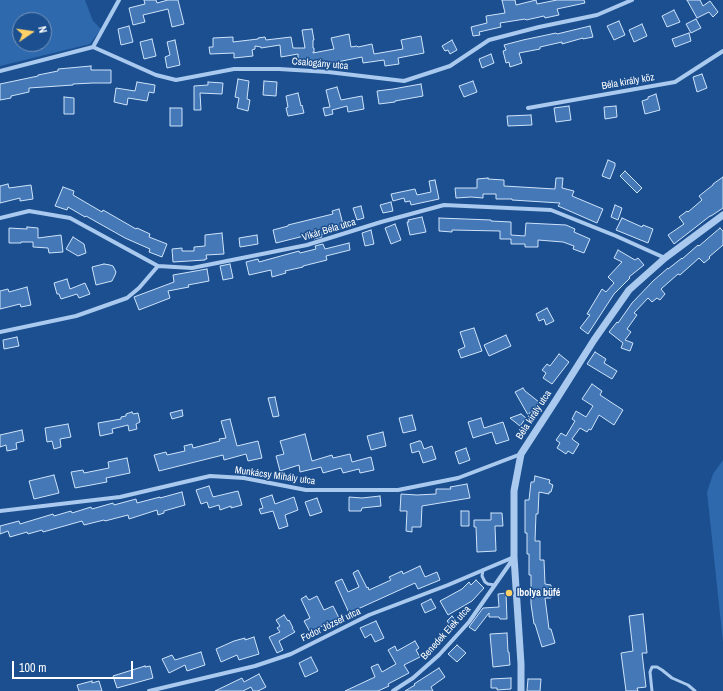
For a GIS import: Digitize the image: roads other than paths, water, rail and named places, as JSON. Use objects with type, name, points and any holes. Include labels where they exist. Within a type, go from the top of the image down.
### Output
[{"type":"street","points":[[0,71],[93,47],[119,0]]},
{"type":"street","name":"Csalogány utca","points":[[93,47],[156,75],[176,80],[234,69],[279,69],[328,72],[404,81],[450,66],[489,40],[539,27],[597,15],[632,0]]},
{"type":"street","name":"Béla király köz","points":[[528,108],[675,82],[723,51]]},
{"type":"street","name":"Vikár Béla utca","points":[[0,218],[29,212],[70,218],[158,266],[192,268],[307,246],[381,222],[444,205],[551,210],[616,236],[665,258]]},
{"type":"street","name":"Béla király utca","points":[[521,691],[521,664],[514,557],[514,491],[521,454],[594,340],[629,290],[665,258],[723,214]]},
{"type":"street","points":[[0,332],[76,316],[127,298],[139,288],[158,266]]},
{"type":"street","name":"Munkácsy Mihály utca","points":[[0,511],[120,497],[210,476],[244,478],[306,490],[398,490],[458,478],[521,454]]},
{"type":"street","name":"Fodor József utca","points":[[149,691],[255,666],[292,654],[368,615],[448,585],[514,557]]},
{"type":"street","name":"Benedek Elek utca","points":[[394,691],[413,678],[439,655],[469,622],[514,557]]},
{"type":"lane","points":[[484,570],[482,576],[485,582],[494,585]]},
{"type":"lane","points":[[652,691],[650,672],[652,667],[657,667],[672,678],[688,685],[695,691]]},
{"type":"place","name":"Ibolya büfé","points":[[509,593]]}]
